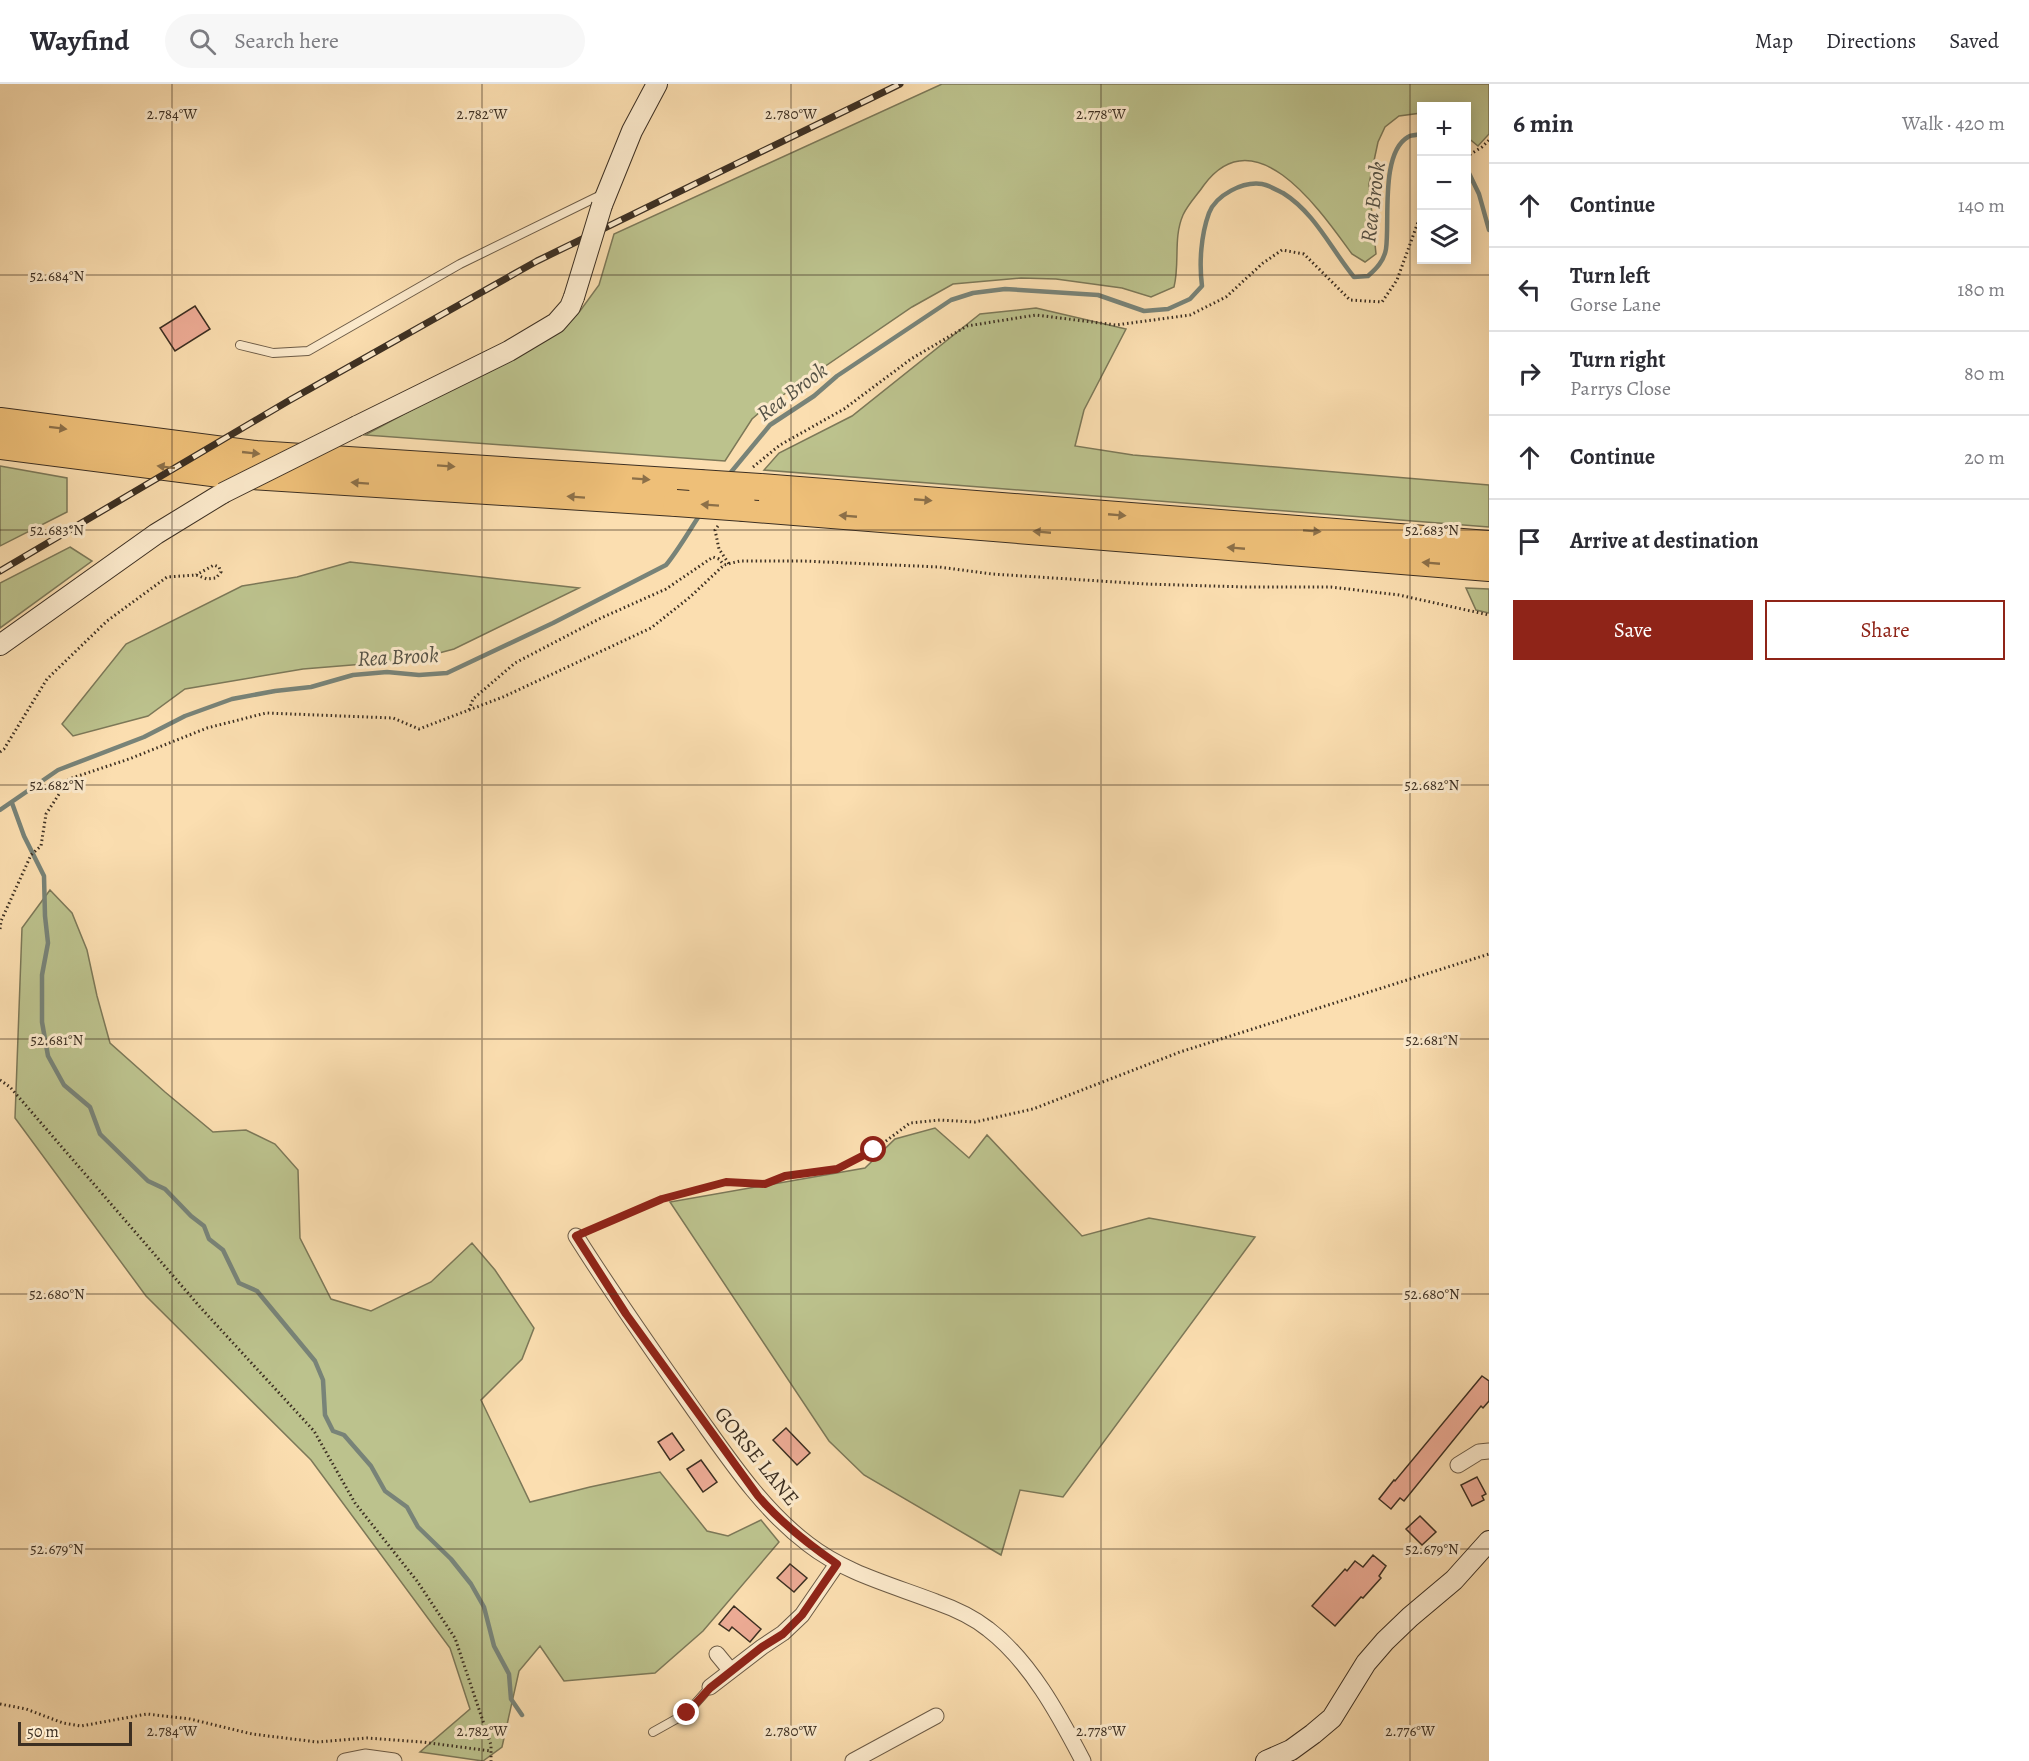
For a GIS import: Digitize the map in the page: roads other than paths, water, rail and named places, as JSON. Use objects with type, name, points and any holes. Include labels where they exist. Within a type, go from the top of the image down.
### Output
[{"type":"highway","points":[[0,421],[256,454],[760,487],[1489,543]]},
{"type":"highway","points":[[0,446],[220,474],[744,508],[1489,568]]},
{"type":"street","points":[[0,645],[156,534],[223,493],[443,384],[556,323],[570,308],[604,199],[632,131],[657,84]]},
{"type":"street","name":"GORSE LANE","points":[[576,1236],[626,1314],[758,1496],[774,1514],[806,1544],[837,1564],[939,1603],[987,1627],[1007,1645],[1036,1680],[1083,1761]]},
{"type":"street","points":[[1458,1465],[1479,1452],[1489,1450]]},
{"type":"street","points":[[1266,1761],[1291,1750],[1332,1718],[1366,1663],[1379,1648],[1410,1617],[1454,1580],[1489,1541]]},
{"type":"street","points":[[710,1688],[783,1634],[802,1615],[837,1564]]},
{"type":"street","points":[[717,1654],[731,1671]]},
{"type":"street","points":[[853,1761],[936,1716]]},
{"type":"street","points":[[345,1761],[376,1757],[394,1761]]},
{"type":"lane","points":[[240,345],[273,353],[308,351],[460,264],[604,199]]},
{"type":"lane","points":[[653,1731],[687,1713],[710,1688]]},
{"type":"waterway","name":"Rea Brook","points":[[727,477],[770,425],[814,396],[837,376],[951,300],[973,293],[1005,289],[1098,295],[1144,311],[1168,309],[1190,299],[1202,286],[1201,249],[1209,213],[1218,200],[1239,187],[1262,184],[1283,193],[1313,221],[1354,277],[1368,276],[1382,261],[1386,249],[1388,189],[1393,157],[1399,145],[1408,137],[1417,135]]},
{"type":"waterway","name":"Rea Brook","points":[[1471,177],[1479,194],[1489,230]]},
{"type":"waterway","name":"Rea Brook","points":[[0,810],[58,770],[144,737],[185,716],[232,699],[311,687],[353,675],[387,672],[419,675],[447,673],[553,623],[666,565],[701,513]]},
{"type":"waterway","points":[[12,803],[24,836],[44,876],[48,943],[42,975],[42,1022],[48,1056],[64,1085],[90,1107],[100,1134],[148,1181],[165,1189],[204,1226],[209,1239],[223,1250],[239,1283],[257,1291],[315,1361],[323,1380],[325,1415],[333,1431],[344,1435],[371,1466],[385,1491],[407,1507],[418,1527],[451,1559],[471,1584],[484,1607],[494,1646],[509,1674],[511,1699],[522,1715]]},
{"type":"railway","points":[[0,571],[290,400],[537,261],[900,84]]}]
